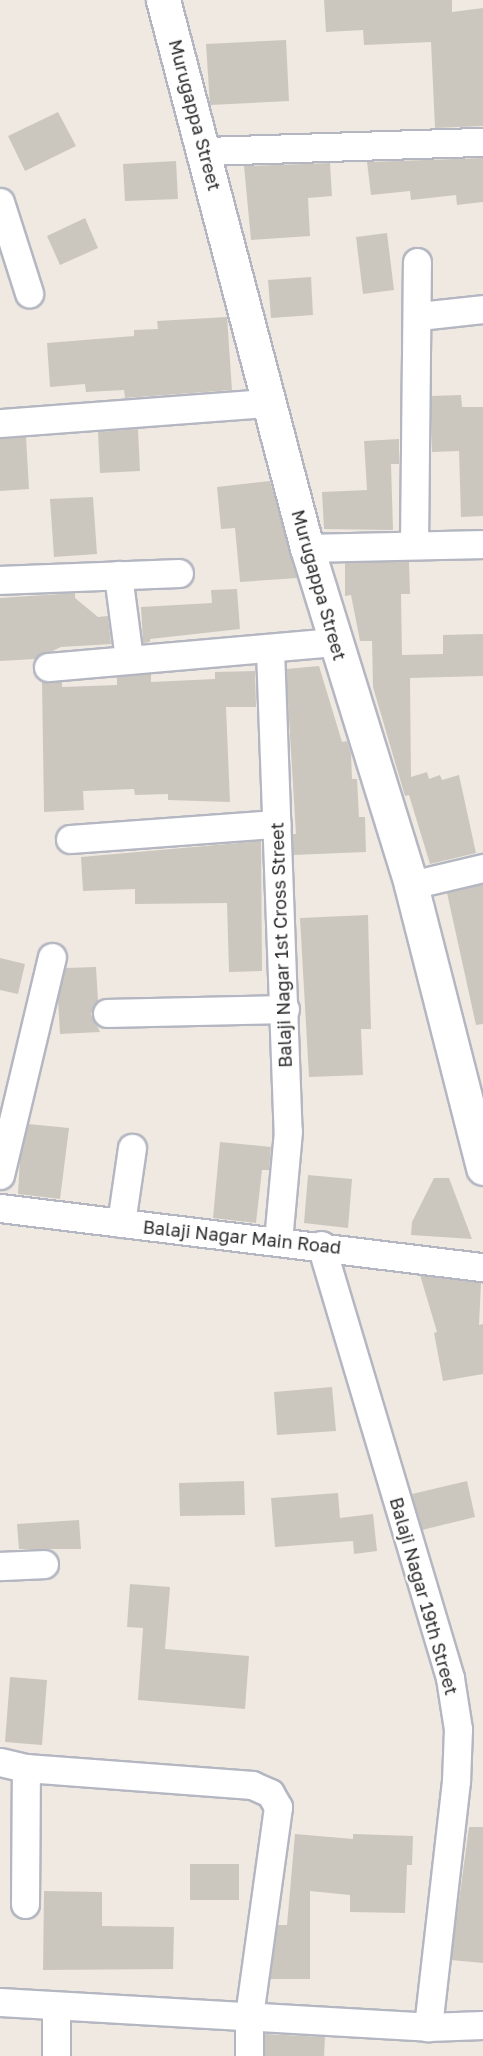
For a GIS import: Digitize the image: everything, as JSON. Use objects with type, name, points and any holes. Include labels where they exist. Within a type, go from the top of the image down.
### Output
[{"type":"street","name":"Murugappa Street","points":[[163,0],[206,151],[307,548],[411,885],[483,1168]]},
{"type":"street","points":[[206,151],[483,142]]},
{"type":"street","points":[[0,202],[28,293]]},
{"type":"street","points":[[414,545],[419,316],[417,262]]},
{"type":"street","points":[[419,316],[483,309]]},
{"type":"street","points":[[0,423],[269,403]]},
{"type":"street","points":[[307,548],[483,544]]},
{"type":"street","points":[[0,580],[179,573]]},
{"type":"street","points":[[118,575],[129,659]]},
{"type":"street","points":[[48,667],[270,650],[335,642]]},
{"type":"street","name":"Balaji Nagar 1st Cross Street","points":[[270,650],[288,1131],[278,1241]]},
{"type":"street","points":[[70,839],[276,824]]},
{"type":"street","points":[[411,885],[483,868]]},
{"type":"street","points":[[0,1175],[52,957]]},
{"type":"street","points":[[107,1013],[285,1009]]},
{"type":"street","points":[[121,1224],[132,1148]]},
{"type":"street","name":"Balaji Nagar Main Road","points":[[0,1208],[121,1224],[321,1245],[483,1267]]},
{"type":"street","name":"Balaji Nagar 19th Street","points":[[321,1245],[450,1678],[458,1729],[456,1781],[428,2027]]},
{"type":"street","points":[[0,1566],[44,1564]]},
{"type":"street","points":[[25,1904],[13,1765],[252,1785],[270,1793],[278,1808],[249,2017],[249,2056]]},
{"type":"street","points":[[0,2002],[56,2008],[428,2027],[483,2025]]},
{"type":"street","points":[[56,2008],[56,2056]]},
{"type":"building","points":[[324,0],[452,0],[452,12],[483,8],[483,126],[435,128],[431,42],[364,45],[363,30],[326,32]]},
{"type":"building","points":[[286,40],[289,101],[210,105],[206,44]]},
{"type":"building","points":[[58,112],[76,146],[25,171],[8,136]]},
{"type":"building","points":[[483,158],[483,202],[457,205],[456,195],[411,200],[410,191],[371,195],[367,162]]},
{"type":"building","points":[[176,161],[178,199],[125,201],[123,164]]},
{"type":"building","points":[[330,163],[332,196],[308,198],[310,236],[251,240],[244,166]]},
{"type":"building","points":[[85,218],[98,248],[60,265],[47,236]]},
{"type":"building","points":[[387,233],[394,290],[363,294],[356,237]]},
{"type":"building","points":[[311,277],[313,315],[271,318],[268,280]]},
{"type":"building","points":[[227,317],[232,390],[125,398],[124,390],[86,392],[85,384],[50,387],[47,343],[134,336],[134,330],[158,329],[157,321]]},
{"type":"building","points":[[461,395],[462,407],[483,407],[483,516],[461,517],[459,451],[432,452],[431,396]]},
{"type":"building","points":[[138,429],[140,471],[100,473],[98,432]]},
{"type":"building","points":[[26,437],[29,489],[0,491],[0,439]]},
{"type":"building","points":[[399,439],[399,464],[391,464],[393,530],[324,529],[322,492],[367,490],[364,441]]},
{"type":"building","points":[[270,481],[297,578],[240,582],[235,528],[221,529],[217,487]]},
{"type":"building","points":[[93,497],[97,554],[54,557],[50,499]]},
{"type":"building","points":[[409,561],[410,594],[401,594],[402,655],[443,654],[443,635],[483,634],[483,676],[410,678],[411,777],[427,772],[429,779],[440,775],[442,780],[459,775],[476,853],[430,864],[409,795],[405,796],[373,687],[372,641],[360,641],[351,595],[345,596],[345,563]]},
{"type":"building","points":[[237,589],[240,629],[150,639],[150,642],[143,643],[141,607],[212,603],[211,590]]},
{"type":"building","points":[[75,593],[75,598],[98,617],[108,616],[111,644],[61,647],[35,659],[0,661],[0,598]]},
{"type":"building","points":[[319,666],[342,742],[347,741],[351,754],[352,779],[357,779],[359,817],[365,817],[366,852],[293,855],[293,834],[296,834],[286,669]]},
{"type":"building","points":[[255,671],[256,707],[226,707],[230,802],[168,800],[168,794],[135,795],[134,789],[83,791],[84,810],[44,812],[42,682],[62,682],[62,687],[117,685],[117,677],[151,674],[151,682],[215,679],[215,672]]},
{"type":"building","points":[[261,841],[262,971],[229,972],[227,903],[135,904],[135,889],[83,891],[81,857]]},
{"type":"building","points":[[483,884],[483,1024],[476,1025],[447,893]]},
{"type":"building","points":[[368,915],[371,1029],[361,1029],[363,1075],[309,1077],[300,918]]},
{"type":"building","points":[[0,958],[25,964],[18,994],[0,990]]},
{"type":"building","points":[[96,967],[98,1001],[91,1014],[100,1032],[60,1034],[58,999],[66,968]]},
{"type":"building","points":[[28,1124],[69,1128],[60,1199],[18,1194],[20,1158]]},
{"type":"building","points":[[220,1142],[271,1147],[269,1170],[262,1170],[256,1223],[213,1218]]},
{"type":"building","points":[[308,1175],[352,1179],[348,1228],[304,1223]]},
{"type":"building","points":[[434,1178],[449,1178],[472,1239],[411,1235],[412,1222]]},
{"type":"building","points":[[420,1275],[481,1283],[479,1325],[483,1324],[483,1374],[443,1381],[434,1333],[437,1332]]},
{"type":"building","points":[[332,1387],[336,1431],[277,1435],[274,1392]]},
{"type":"building","points":[[244,1481],[245,1515],[180,1516],[179,1483]]},
{"type":"building","points":[[467,1481],[475,1517],[422,1530],[412,1494]]},
{"type":"building","points":[[338,1493],[340,1518],[373,1514],[377,1551],[354,1554],[353,1541],[275,1547],[271,1498]]},
{"type":"building","points":[[79,1520],[81,1549],[19,1549],[17,1524]]},
{"type":"building","points":[[130,1584],[170,1587],[165,1649],[249,1656],[245,1709],[138,1700],[143,1628],[127,1627]]},
{"type":"building","points":[[10,1677],[47,1680],[42,1745],[5,1742]]},
{"type":"building","points":[[469,1827],[483,1827],[483,1963],[451,1960]]},
{"type":"building","points":[[295,1834],[353,1839],[353,1834],[413,1836],[412,1865],[407,1865],[405,1913],[350,1912],[350,1895],[310,1891],[310,1979],[270,1979],[278,1925],[287,1925]]},
{"type":"building","points":[[190,1864],[239,1864],[239,1900],[190,1900]]},
{"type":"building","points":[[44,1891],[102,1892],[102,1926],[174,1927],[173,1969],[43,1970]]},
{"type":"building","points":[[265,2034],[325,2037],[324,2056],[265,2056]]}]
